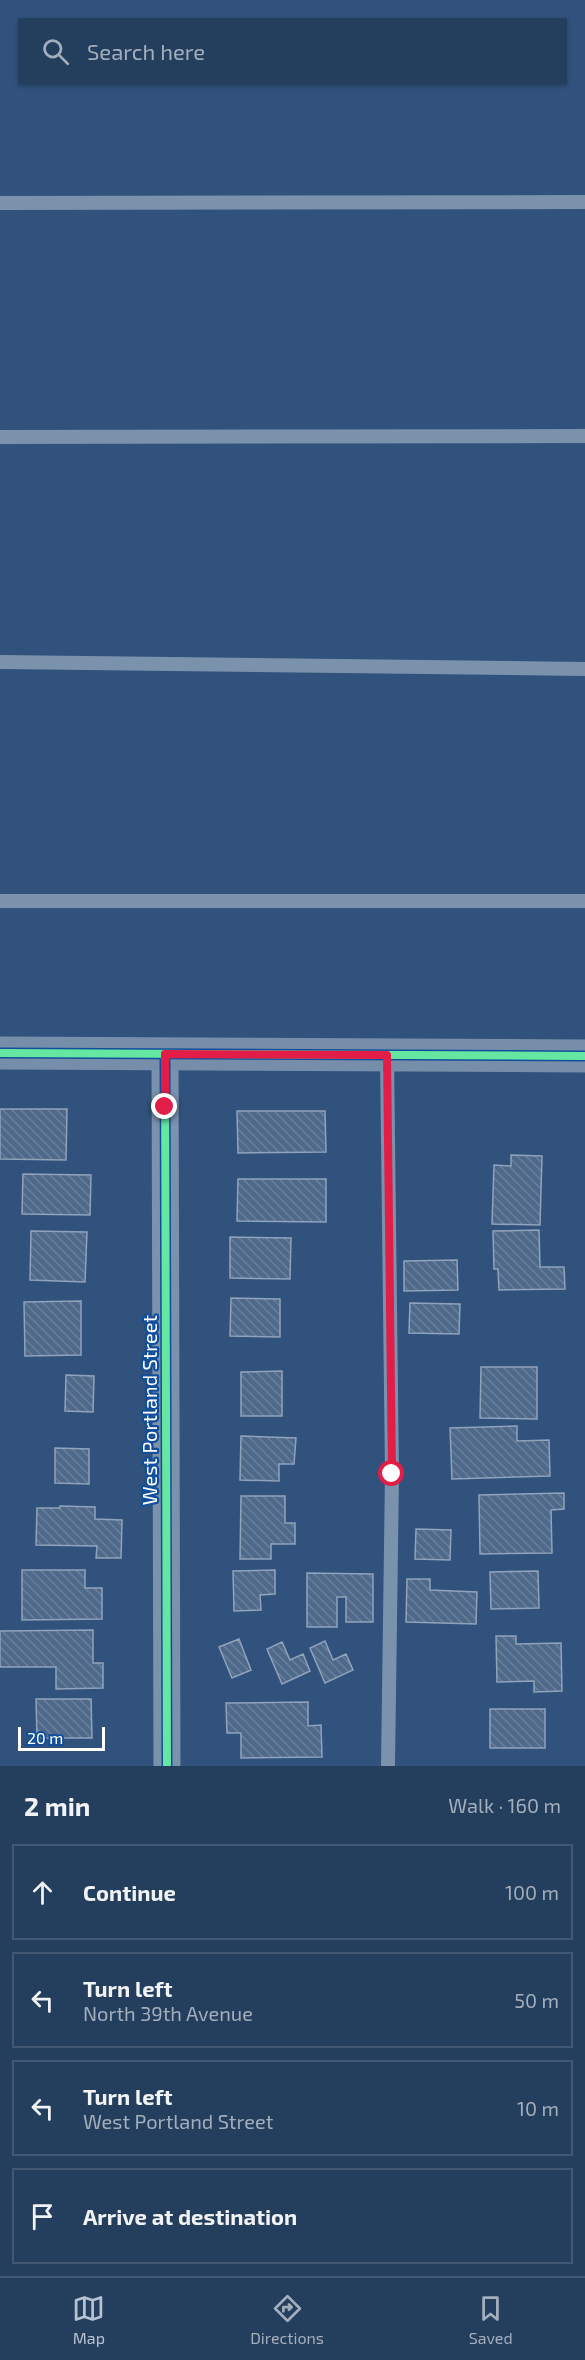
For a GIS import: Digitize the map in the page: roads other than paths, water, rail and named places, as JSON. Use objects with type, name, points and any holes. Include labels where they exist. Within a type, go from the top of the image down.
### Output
[{"type":"street","points":[[0,1053],[585,1056]]},
{"type":"street","name":"West Portland Street","points":[[165,1054],[167,1766]]},
{"type":"lane","points":[[0,203],[585,201]]},
{"type":"lane","points":[[0,437],[585,436]]},
{"type":"lane","points":[[0,662],[585,669]]},
{"type":"lane","points":[[0,901],[585,902]]},
{"type":"lane","points":[[387,1055],[392,1474],[388,1766]]}]
